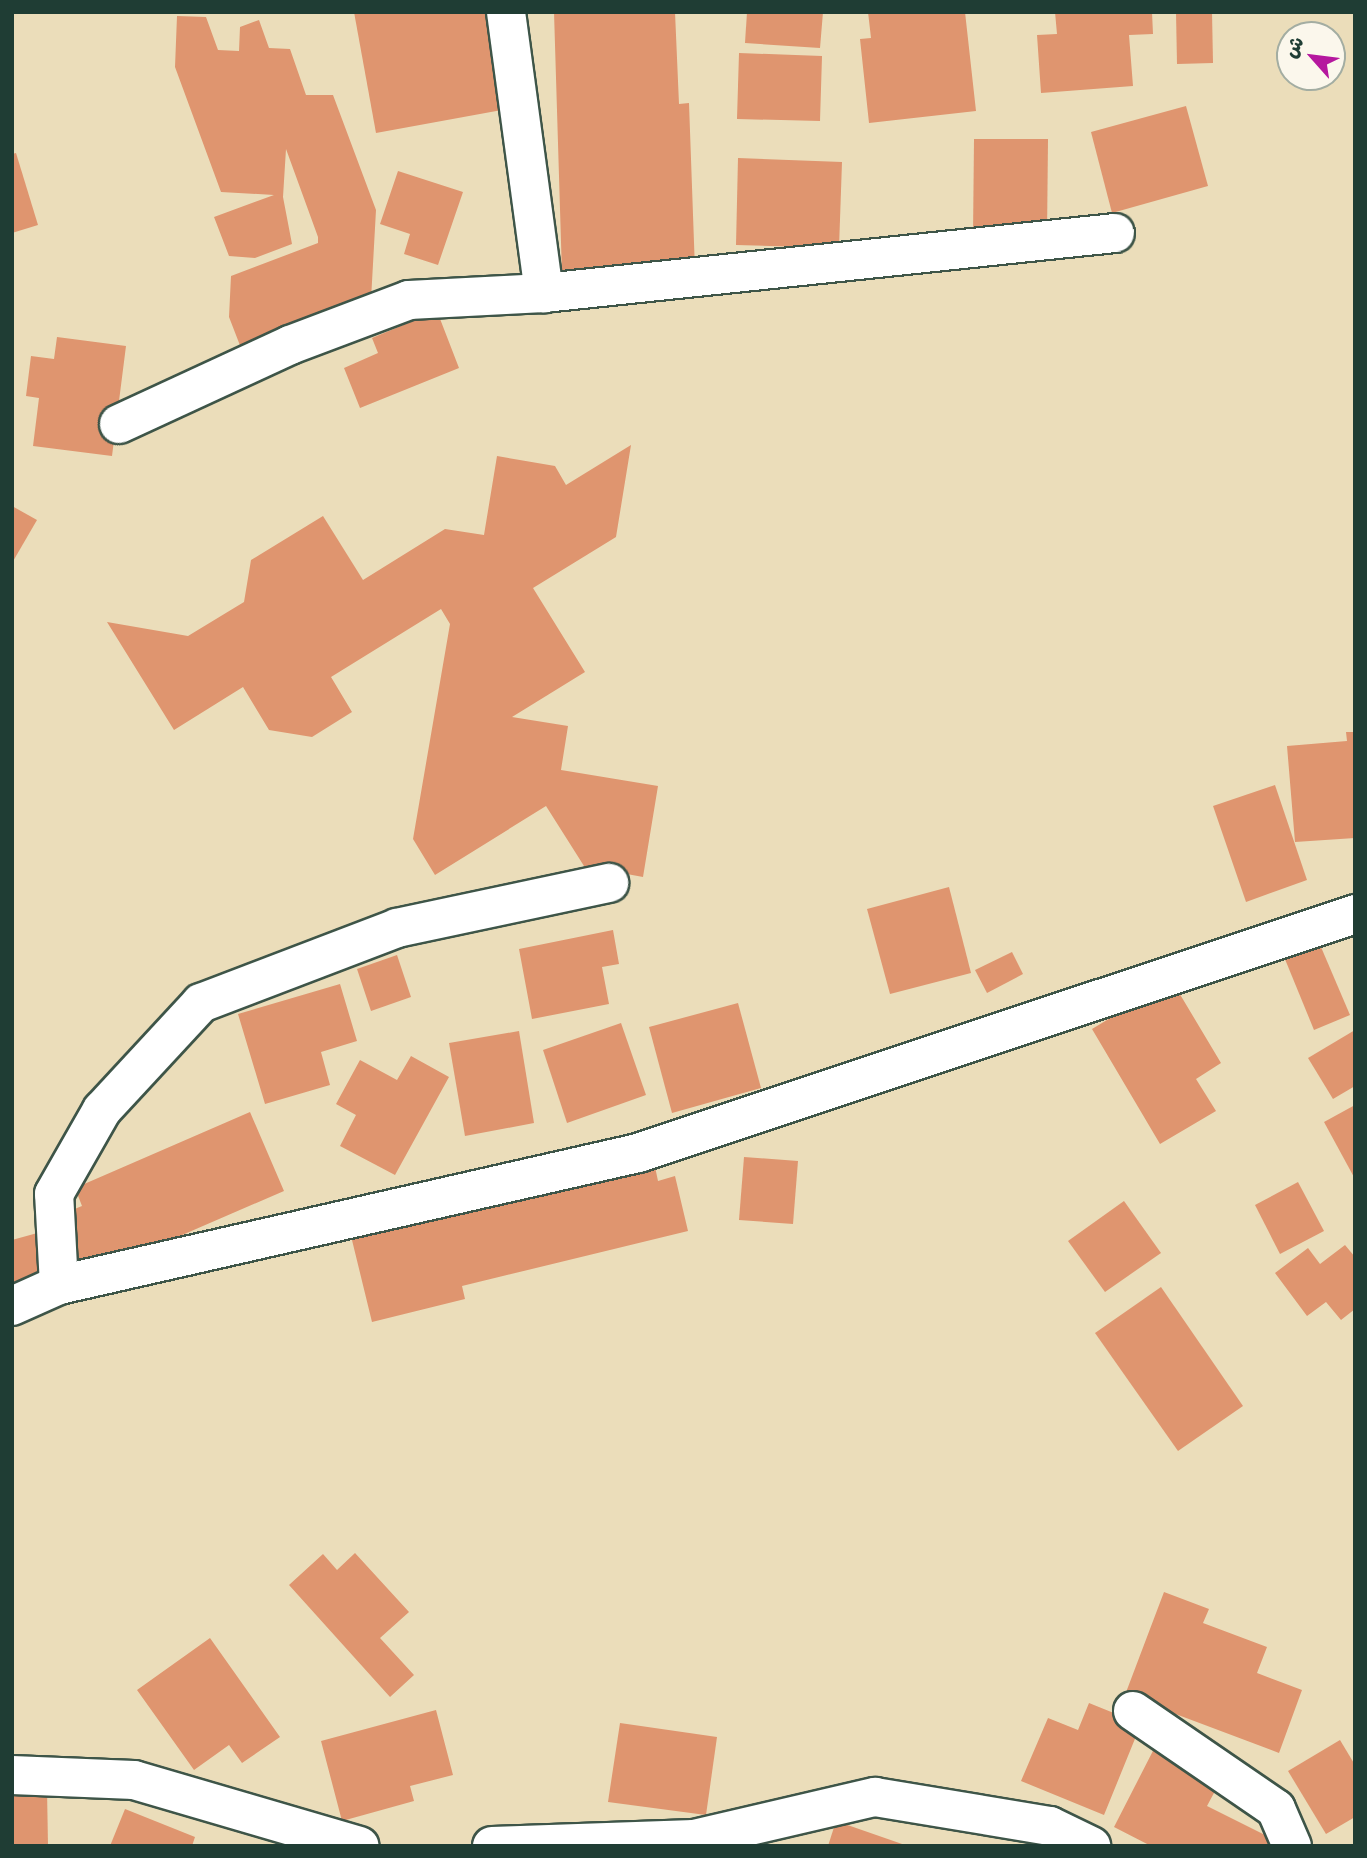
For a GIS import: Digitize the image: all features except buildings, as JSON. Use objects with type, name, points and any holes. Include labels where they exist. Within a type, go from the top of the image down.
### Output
[{"type":"street","points":[[506,12],[544,293]]},
{"type":"street","points":[[119,424],[290,345],[409,300],[544,293],[1115,233]]},
{"type":"street","points":[[59,1285],[54,1194],[102,1110],[201,1003],[397,928],[609,883]]},
{"type":"street","points":[[12,1306],[59,1285],[638,1153],[1355,914]]},
{"type":"street","points":[[1133,1711],[1276,1809],[1292,1846]]},
{"type":"street","points":[[12,1775],[134,1780],[360,1846]]},
{"type":"street","points":[[492,1846],[694,1839],[875,1797],[1050,1826],[1091,1846]]}]
